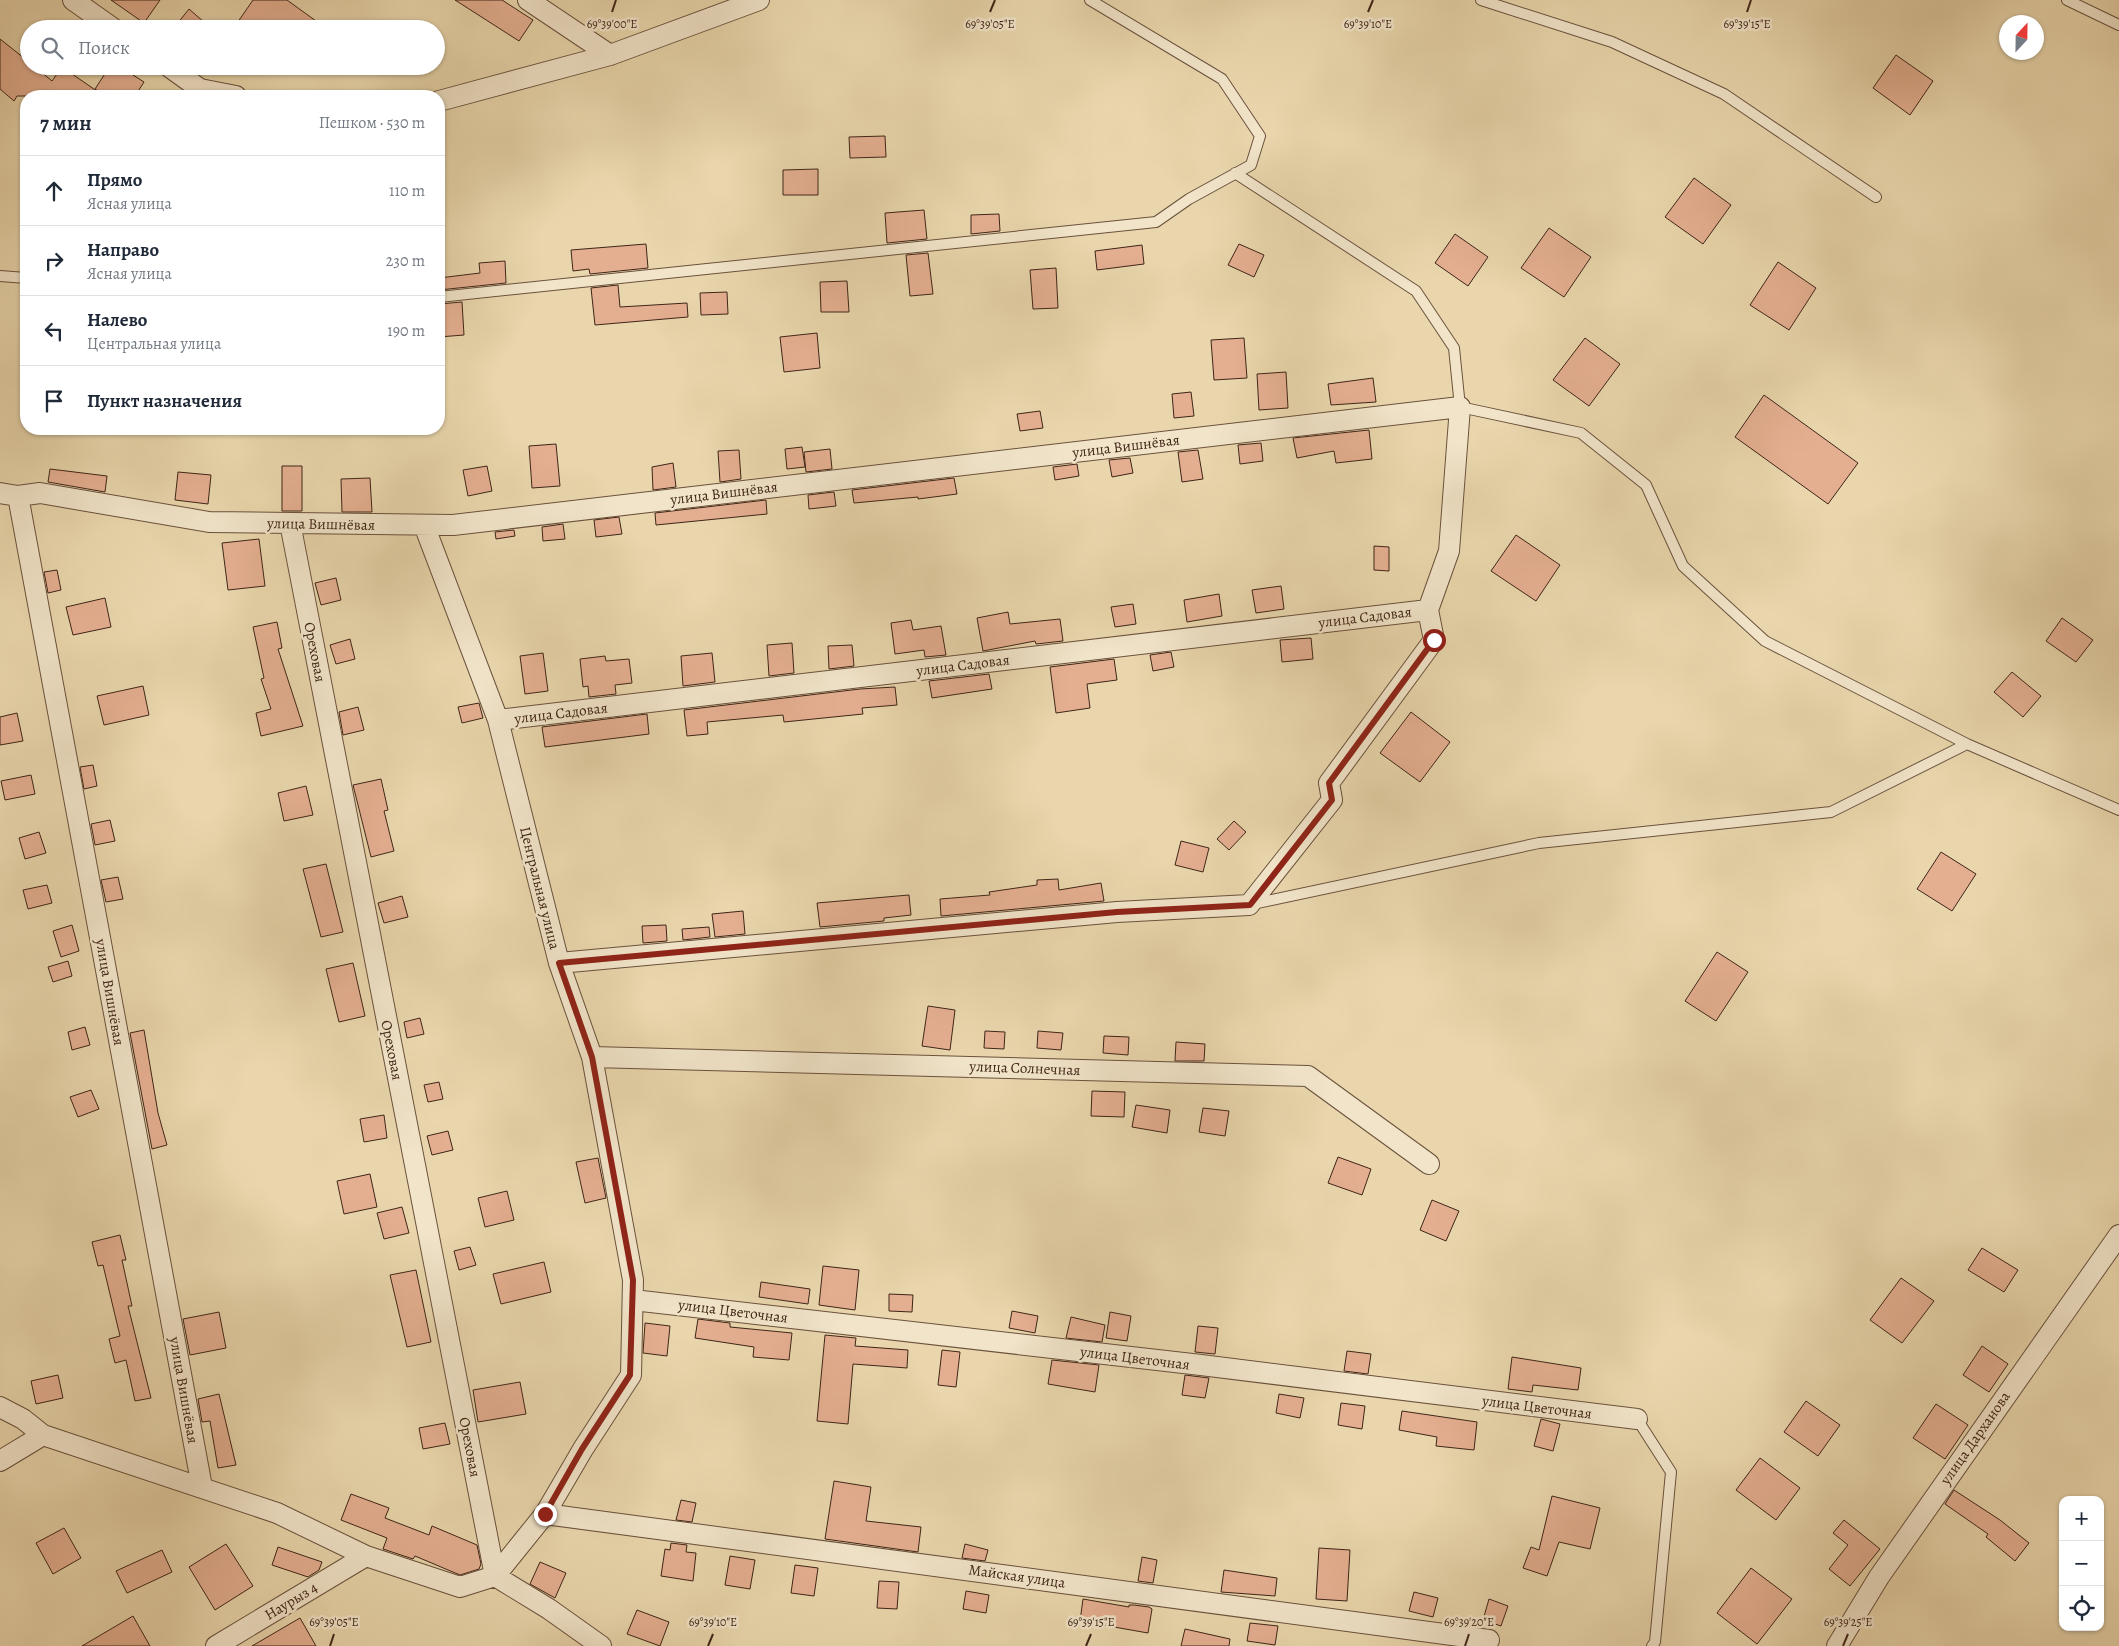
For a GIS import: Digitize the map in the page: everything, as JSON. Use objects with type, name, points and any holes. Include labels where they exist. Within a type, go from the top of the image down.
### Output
[{"type":"street","points":[[73,0],[101,20]]},
{"type":"street","points":[[528,0],[610,55]]},
{"type":"street","points":[[445,99],[610,55],[759,0]]},
{"type":"street","points":[[181,75],[200,89],[205,90]]},
{"type":"street","points":[[559,963],[1117,912],[1250,905],[1332,800],[1329,783],[1434,640],[1428,610],[1449,552],[1460,407]]},
{"type":"street","name":"улица Вишнёвая","points":[[202,1487],[9,494],[40,493],[209,522],[453,525],[1460,407]]},
{"type":"street","name":"Ореховая","points":[[290,523],[495,1576]]},
{"type":"street","name":"Центральная улица","points":[[424,525],[498,720],[559,963],[592,1057],[633,1280],[630,1375],[582,1449],[545,1514],[495,1576]]},
{"type":"street","name":"улица Садовая","points":[[498,720],[1428,610]]},
{"type":"street","name":"улица Солнечная","points":[[592,1057],[1308,1076],[1429,1164]]},
{"type":"street","name":"улица Дарханова","points":[[1837,1646],[1879,1577],[2119,1234]]},
{"type":"street","name":"улица Цветочная","points":[[633,1300],[1171,1362],[1637,1419]]},
{"type":"street","points":[[0,1407],[23,1419],[43,1435],[278,1513],[366,1556],[460,1587],[495,1576],[549,1609],[601,1646]]},
{"type":"street","points":[[0,1461],[43,1435]]},
{"type":"street","name":"Майская улица","points":[[545,1514],[1492,1643]]},
{"type":"street","name":"Наурыз 4","points":[[216,1646],[366,1556]]},
{"type":"lane","points":[[445,296],[1156,222],[1189,199],[1251,165],[1260,136],[1222,79],[1090,0]]},
{"type":"lane","points":[[1482,0],[1612,42],[1724,94],[1876,197]]},
{"type":"lane","points":[[2067,0],[2119,25]]},
{"type":"lane","points":[[1235,174],[1416,291],[1454,348],[1460,407],[1581,433],[1646,485],[1682,566],[1765,641],[1967,744],[2119,810]]},
{"type":"lane","points":[[0,276],[20,278]]},
{"type":"lane","points":[[1250,905],[1538,843],[1831,812],[1967,744]]},
{"type":"lane","points":[[1637,1419],[1671,1472],[1655,1642],[1652,1646]]},
{"type":"building","points":[[111,0],[160,0],[146,20],[140,20]]},
{"type":"building","points":[[253,0],[287,0],[315,20],[239,20]]},
{"type":"building","points":[[455,0],[502,0],[533,20],[519,41]]},
{"type":"building","points":[[189,9],[202,20],[180,20]]},
{"type":"building","points":[[0,39],[20,55],[20,75],[45,75],[52,81],[56,75],[74,75],[95,90],[20,90],[20,96],[17,96],[14,101],[0,89]]},
{"type":"building","points":[[1896,55],[1933,81],[1910,115],[1873,88]]},
{"type":"building","points":[[104,75],[133,75],[144,82],[139,90],[95,89]]},
{"type":"building","points":[[885,136],[886,157],[850,158],[849,137]]},
{"type":"building","points":[[818,169],[818,195],[783,195],[783,170]]},
{"type":"building","points":[[1694,178],[1731,205],[1703,244],[1665,217]]},
{"type":"building","points":[[924,210],[927,239],[887,243],[885,213]]},
{"type":"building","points":[[999,214],[1000,231],[971,234],[971,215]]},
{"type":"building","points":[[1549,228],[1591,257],[1564,297],[1521,268]]},
{"type":"building","points":[[1455,234],[1488,257],[1468,286],[1435,263]]},
{"type":"building","points":[[646,244],[648,268],[590,274],[589,269],[573,271],[571,250]]},
{"type":"building","points":[[1239,244],[1264,255],[1254,277],[1228,265]]},
{"type":"building","points":[[1142,245],[1144,264],[1097,270],[1095,251]]},
{"type":"building","points":[[928,253],[933,294],[910,296],[906,255]]},
{"type":"building","points":[[505,261],[506,283],[445,289],[445,277],[480,273],[479,263]]},
{"type":"building","points":[[1778,262],[1816,288],[1789,330],[1750,305]]},
{"type":"building","points":[[1056,268],[1058,308],[1033,309],[1030,270]]},
{"type":"building","points":[[847,281],[849,312],[821,312],[820,282]]},
{"type":"building","points":[[618,285],[620,307],[687,303],[688,317],[595,325],[591,288]]},
{"type":"building","points":[[727,292],[728,314],[701,315],[700,293]]},
{"type":"building","points":[[462,302],[464,335],[445,337],[445,303]]},
{"type":"building","points":[[817,333],[820,368],[784,372],[780,337]]},
{"type":"building","points":[[1244,338],[1247,378],[1214,380],[1211,340]]},
{"type":"building","points":[[1585,338],[1620,364],[1589,406],[1553,380]]},
{"type":"building","points":[[1286,372],[1288,408],[1259,410],[1257,374]]},
{"type":"building","points":[[1373,378],[1376,402],[1331,405],[1328,384]]},
{"type":"building","points":[[1191,392],[1194,416],[1174,418],[1172,394]]},
{"type":"building","points":[[1764,395],[1858,463],[1828,504],[1735,437]]},
{"type":"building","points":[[1040,411],[1043,428],[1020,431],[1017,414]]},
{"type":"building","points":[[1369,430],[1372,459],[1336,463],[1334,451],[1297,458],[1293,438]]},
{"type":"building","points":[[1261,443],[1263,461],[1240,464],[1238,445]]},
{"type":"building","points":[[556,444],[560,486],[532,488],[529,446]]},
{"type":"building","points":[[802,447],[805,467],[787,469],[785,449]]},
{"type":"building","points":[[830,449],[832,469],[806,472],[804,452]]},
{"type":"building","points":[[739,450],[741,479],[720,482],[718,451]]},
{"type":"building","points":[[1198,450],[1203,479],[1182,482],[1178,452]]},
{"type":"building","points":[[1130,458],[1133,473],[1112,477],[1109,460]]},
{"type":"building","points":[[673,463],[676,487],[653,490],[652,467]]},
{"type":"building","points":[[1077,464],[1079,476],[1055,480],[1053,467]]},
{"type":"building","points":[[282,466],[302,466],[302,511],[282,511]]},
{"type":"building","points":[[487,466],[492,491],[468,496],[463,470]]},
{"type":"building","points":[[50,469],[107,476],[105,492],[48,482]]},
{"type":"building","points":[[178,472],[211,475],[208,504],[175,500]]},
{"type":"building","points":[[370,478],[372,512],[342,512],[341,479]]},
{"type":"building","points":[[954,478],[957,494],[918,499],[918,497],[854,503],[852,490]]},
{"type":"building","points":[[834,492],[836,506],[809,509],[808,495]]},
{"type":"building","points":[[766,500],[767,514],[656,525],[655,513]]},
{"type":"building","points":[[619,517],[622,534],[596,537],[594,520]]},
{"type":"building","points":[[563,524],[565,539],[543,541],[542,527]]},
{"type":"building","points":[[514,530],[515,536],[496,539],[495,532]]},
{"type":"building","points":[[1516,535],[1560,565],[1536,601],[1491,571]]},
{"type":"building","points":[[259,539],[265,586],[228,590],[222,543]]},
{"type":"building","points":[[1374,546],[1389,547],[1389,571],[1374,570]]},
{"type":"building","points":[[57,570],[61,590],[48,593],[44,572]]},
{"type":"building","points":[[336,578],[341,600],[321,605],[315,583]]},
{"type":"building","points":[[1281,586],[1284,609],[1256,613],[1252,590]]},
{"type":"building","points":[[1219,594],[1222,616],[1187,622],[1184,600]]},
{"type":"building","points":[[105,598],[111,627],[73,635],[66,607]]},
{"type":"building","points":[[1133,604],[1136,624],[1115,627],[1111,607]]},
{"type":"building","points":[[1008,612],[1010,624],[1060,619],[1063,641],[1036,644],[1035,641],[983,651],[977,618]]},
{"type":"building","points":[[2062,618],[2093,640],[2076,662],[2046,641]]},
{"type":"building","points":[[911,620],[913,630],[941,626],[946,655],[925,657],[924,650],[895,654],[891,623]]},
{"type":"building","points":[[277,622],[282,648],[278,649],[303,726],[261,736],[256,713],[271,709],[261,679],[264,678],[253,627]]},
{"type":"building","points":[[1311,638],[1313,659],[1282,662],[1280,640]]},
{"type":"building","points":[[350,639],[355,659],[336,664],[330,645]]},
{"type":"building","points":[[792,643],[794,673],[769,676],[767,645]]},
{"type":"building","points":[[852,645],[854,666],[829,669],[828,646]]},
{"type":"building","points":[[1171,652],[1174,667],[1153,671],[1150,655]]},
{"type":"building","points":[[543,653],[548,691],[525,694],[520,656]]},
{"type":"building","points":[[712,653],[715,682],[683,686],[681,656]]},
{"type":"building","points":[[605,656],[606,661],[629,659],[632,683],[615,685],[616,694],[589,697],[588,686],[583,687],[580,659]]},
{"type":"building","points":[[1114,659],[1117,680],[1087,684],[1090,708],[1056,713],[1050,667]]},
{"type":"building","points":[[2012,672],[2041,696],[2023,717],[1994,692]]},
{"type":"building","points":[[989,674],[992,689],[932,698],[929,681]]},
{"type":"building","points":[[143,686],[149,715],[104,725],[97,696]]},
{"type":"building","points":[[895,687],[897,705],[862,708],[863,714],[784,722],[783,715],[707,722],[708,734],[687,736],[684,710],[860,689]]},
{"type":"building","points":[[479,703],[483,718],[462,723],[458,707]]},
{"type":"building","points":[[358,707],[364,730],[343,735],[339,712]]},
{"type":"building","points":[[1411,712],[1450,742],[1420,782],[1380,753]]},
{"type":"building","points":[[17,713],[23,741],[0,745],[0,717]]},
{"type":"building","points":[[647,714],[649,734],[545,747],[542,727]]},
{"type":"building","points":[[93,765],[97,786],[84,789],[80,767]]},
{"type":"building","points":[[31,775],[35,794],[5,800],[1,781]]},
{"type":"building","points":[[381,779],[388,810],[384,811],[394,851],[371,857],[353,785]]},
{"type":"building","points":[[306,786],[313,815],[284,821],[278,793]]},
{"type":"building","points":[[110,820],[115,841],[95,845],[91,824]]},
{"type":"building","points":[[1234,821],[1246,832],[1229,850],[1217,839]]},
{"type":"building","points":[[39,832],[46,853],[25,859],[19,838]]},
{"type":"building","points":[[1181,841],[1209,848],[1203,872],[1175,865]]},
{"type":"building","points":[[1941,852],[1976,874],[1952,911],[1917,889]]},
{"type":"building","points":[[326,864],[343,932],[321,937],[303,869]]},
{"type":"building","points":[[118,877],[123,899],[106,902],[101,880]]},
{"type":"building","points":[[1058,879],[1059,890],[1101,883],[1104,901],[941,916],[940,899],[990,895],[989,892],[1037,885],[1037,880]]},
{"type":"building","points":[[47,885],[52,903],[28,909],[23,890]]},
{"type":"building","points":[[909,895],[911,915],[884,918],[884,921],[820,927],[817,903]]},
{"type":"building","points":[[402,896],[408,917],[384,923],[378,903]]},
{"type":"building","points":[[743,911],[745,934],[715,937],[712,914]]},
{"type":"building","points":[[72,925],[79,951],[61,957],[53,931]]},
{"type":"building","points":[[666,925],[667,941],[643,943],[642,926]]},
{"type":"building","points":[[709,927],[710,937],[683,940],[682,929]]},
{"type":"building","points":[[1717,952],[1748,972],[1716,1021],[1685,1001]]},
{"type":"building","points":[[68,961],[72,976],[53,982],[48,967]]},
{"type":"building","points":[[353,963],[365,1016],[339,1022],[326,969]]},
{"type":"building","points":[[928,1006],[955,1010],[950,1050],[922,1046]]},
{"type":"building","points":[[420,1018],[424,1034],[407,1038],[404,1022]]},
{"type":"building","points":[[85,1027],[90,1045],[72,1050],[68,1032]]},
{"type":"building","points":[[144,1030],[158,1113],[167,1145],[152,1149],[130,1033]]},
{"type":"building","points":[[985,1031],[1005,1032],[1004,1049],[984,1048]]},
{"type":"building","points":[[1038,1031],[1063,1033],[1061,1050],[1037,1048]]},
{"type":"building","points":[[1104,1036],[1129,1037],[1128,1055],[1103,1053]]},
{"type":"building","points":[[1176,1042],[1205,1044],[1204,1061],[1175,1061]]},
{"type":"building","points":[[439,1082],[443,1099],[428,1102],[424,1085]]},
{"type":"building","points":[[91,1090],[99,1109],[78,1117],[70,1097]]},
{"type":"building","points":[[1092,1091],[1125,1092],[1124,1117],[1091,1116]]},
{"type":"building","points":[[1136,1105],[1170,1110],[1167,1133],[1132,1127]]},
{"type":"building","points":[[1203,1108],[1229,1111],[1225,1136],[1199,1132]]},
{"type":"building","points":[[384,1115],[387,1138],[364,1142],[360,1119]]},
{"type":"building","points":[[448,1131],[453,1150],[432,1155],[427,1136]]},
{"type":"building","points":[[1338,1157],[1371,1169],[1362,1195],[1328,1183]]},
{"type":"building","points":[[598,1158],[606,1198],[585,1203],[576,1162]]},
{"type":"building","points":[[370,1174],[377,1207],[344,1214],[337,1181]]},
{"type":"building","points":[[507,1191],[514,1220],[485,1227],[478,1198]]},
{"type":"building","points":[[1432,1200],[1459,1211],[1446,1241],[1420,1230]]},
{"type":"building","points":[[402,1207],[409,1233],[384,1239],[377,1213]]},
{"type":"building","points":[[120,1235],[126,1260],[122,1260],[132,1306],[128,1306],[151,1398],[135,1401],[126,1360],[115,1363],[109,1339],[120,1336],[103,1265],[98,1266],[92,1242]]},
{"type":"building","points":[[470,1247],[476,1265],[459,1270],[454,1251]]},
{"type":"building","points":[[1982,1248],[2018,1270],[2004,1292],[1968,1270]]},
{"type":"building","points":[[544,1262],[551,1292],[501,1304],[493,1274]]},
{"type":"building","points":[[823,1266],[859,1270],[855,1310],[819,1305]]},
{"type":"building","points":[[416,1270],[431,1342],[407,1347],[390,1275]]},
{"type":"building","points":[[1901,1278],[1934,1301],[1902,1343],[1870,1320]]},
{"type":"building","points":[[761,1282],[810,1289],[808,1304],[759,1297]]},
{"type":"building","points":[[889,1294],[913,1295],[912,1312],[889,1311]]},
{"type":"building","points":[[1012,1311],[1038,1316],[1035,1333],[1009,1328]]},
{"type":"building","points":[[219,1312],[226,1348],[190,1355],[183,1319]]},
{"type":"building","points":[[1110,1312],[1131,1316],[1127,1341],[1106,1338]]},
{"type":"building","points":[[1071,1317],[1105,1325],[1102,1342],[1066,1338]]},
{"type":"building","points":[[698,1319],[730,1323],[730,1327],[792,1333],[789,1360],[753,1357],[754,1347],[695,1338]]},
{"type":"building","points":[[645,1323],[670,1326],[667,1356],[643,1353]]},
{"type":"building","points":[[1198,1326],[1218,1328],[1215,1354],[1195,1352]]},
{"type":"building","points":[[825,1335],[856,1338],[855,1346],[908,1350],[907,1368],[853,1364],[848,1424],[817,1421]]},
{"type":"building","points":[[1982,1346],[2008,1364],[1989,1392],[1963,1375]]},
{"type":"building","points":[[942,1350],[960,1352],[956,1387],[938,1385]]},
{"type":"building","points":[[1347,1351],[1371,1354],[1368,1374],[1344,1371]]},
{"type":"building","points":[[1512,1357],[1581,1368],[1578,1390],[1533,1385],[1532,1392],[1508,1389]]},
{"type":"building","points":[[1052,1360],[1099,1365],[1095,1392],[1048,1384]]},
{"type":"building","points":[[58,1375],[63,1398],[36,1404],[31,1381]]},
{"type":"building","points":[[1185,1375],[1209,1378],[1205,1398],[1182,1395]]},
{"type":"building","points":[[520,1382],[526,1414],[478,1422],[473,1390]]},
{"type":"building","points":[[219,1394],[236,1465],[218,1468],[210,1421],[202,1422],[198,1399]]},
{"type":"building","points":[[1279,1394],[1304,1398],[1300,1418],[1276,1413]]},
{"type":"building","points":[[1806,1401],[1840,1425],[1818,1456],[1784,1432]]},
{"type":"building","points":[[1341,1403],[1365,1406],[1362,1429],[1338,1425]]},
{"type":"building","points":[[1936,1404],[1968,1425],[1945,1459],[1913,1438]]},
{"type":"building","points":[[1402,1411],[1477,1422],[1474,1450],[1436,1446],[1437,1437],[1399,1430]]},
{"type":"building","points":[[1541,1419],[1560,1424],[1553,1451],[1534,1446]]},
{"type":"building","points":[[445,1423],[450,1444],[423,1449],[419,1428]]},
{"type":"building","points":[[1760,1458],[1800,1488],[1776,1520],[1736,1490]]},
{"type":"building","points":[[834,1481],[871,1487],[866,1521],[921,1527],[918,1552],[825,1539]]},
{"type":"building","points":[[1954,1490],[2000,1520],[2029,1543],[2015,1561],[1986,1537],[1988,1534],[1945,1504]]},
{"type":"building","points":[[351,1494],[389,1508],[385,1518],[429,1535],[432,1526],[477,1545],[481,1564],[479,1569],[460,1575],[415,1556],[413,1559],[383,1549],[387,1538],[341,1520]]},
{"type":"building","points":[[1552,1496],[1600,1508],[1590,1549],[1559,1542],[1547,1576],[1523,1568],[1531,1547],[1539,1550]]},
{"type":"building","points":[[681,1500],[696,1503],[692,1522],[676,1520]]},
{"type":"building","points":[[1844,1520],[1880,1549],[1850,1586],[1829,1569],[1848,1545],[1833,1533]]},
{"type":"building","points":[[64,1528],[81,1558],[53,1574],[36,1543]]},
{"type":"building","points":[[671,1543],[687,1545],[686,1552],[696,1553],[693,1581],[661,1576],[665,1549],[670,1550]]},
{"type":"building","points":[[226,1544],[253,1586],[215,1610],[189,1567]]},
{"type":"building","points":[[965,1544],[988,1550],[985,1561],[962,1558]]},
{"type":"building","points":[[278,1547],[322,1562],[319,1570],[308,1577],[272,1565]]},
{"type":"building","points":[[1319,1548],[1350,1550],[1347,1601],[1316,1599]]},
{"type":"building","points":[[162,1550],[172,1572],[127,1593],[116,1571]]},
{"type":"building","points":[[730,1556],[755,1560],[750,1589],[725,1585]]},
{"type":"building","points":[[1142,1557],[1157,1560],[1153,1583],[1138,1581]]},
{"type":"building","points":[[540,1562],[566,1573],[555,1598],[530,1584]]},
{"type":"building","points":[[795,1565],[818,1568],[814,1596],[791,1593]]},
{"type":"building","points":[[1751,1568],[1792,1599],[1757,1644],[1717,1613]]},
{"type":"building","points":[[1224,1570],[1277,1578],[1275,1596],[1221,1592]]},
{"type":"building","points":[[879,1581],[899,1582],[897,1609],[877,1608]]},
{"type":"building","points":[[966,1591],[989,1595],[986,1613],[963,1609]]},
{"type":"building","points":[[1414,1592],[1438,1598],[1433,1617],[1409,1611]]},
{"type":"building","points":[[1083,1599],[1129,1607],[1129,1605],[1134,1605],[1149,1607],[1152,1609],[1148,1633],[1080,1621]]},
{"type":"building","points":[[1489,1599],[1508,1606],[1501,1626],[1483,1620]]},
{"type":"building","points":[[637,1610],[669,1622],[660,1646],[627,1634]]},
{"type":"building","points":[[133,1616],[150,1646],[82,1646]]},
{"type":"building","points":[[300,1618],[316,1646],[252,1646]]},
{"type":"building","points":[[1250,1623],[1278,1626],[1275,1645],[1247,1641]]},
{"type":"building","points":[[1185,1629],[1230,1639],[1229,1646],[1181,1646]]},
{"type":"route","points":[[545,1514],[582,1449],[630,1375],[633,1300],[633,1280],[592,1057],[559,963],[1117,912],[1250,905],[1332,800],[1329,783],[1434,640]]}]
